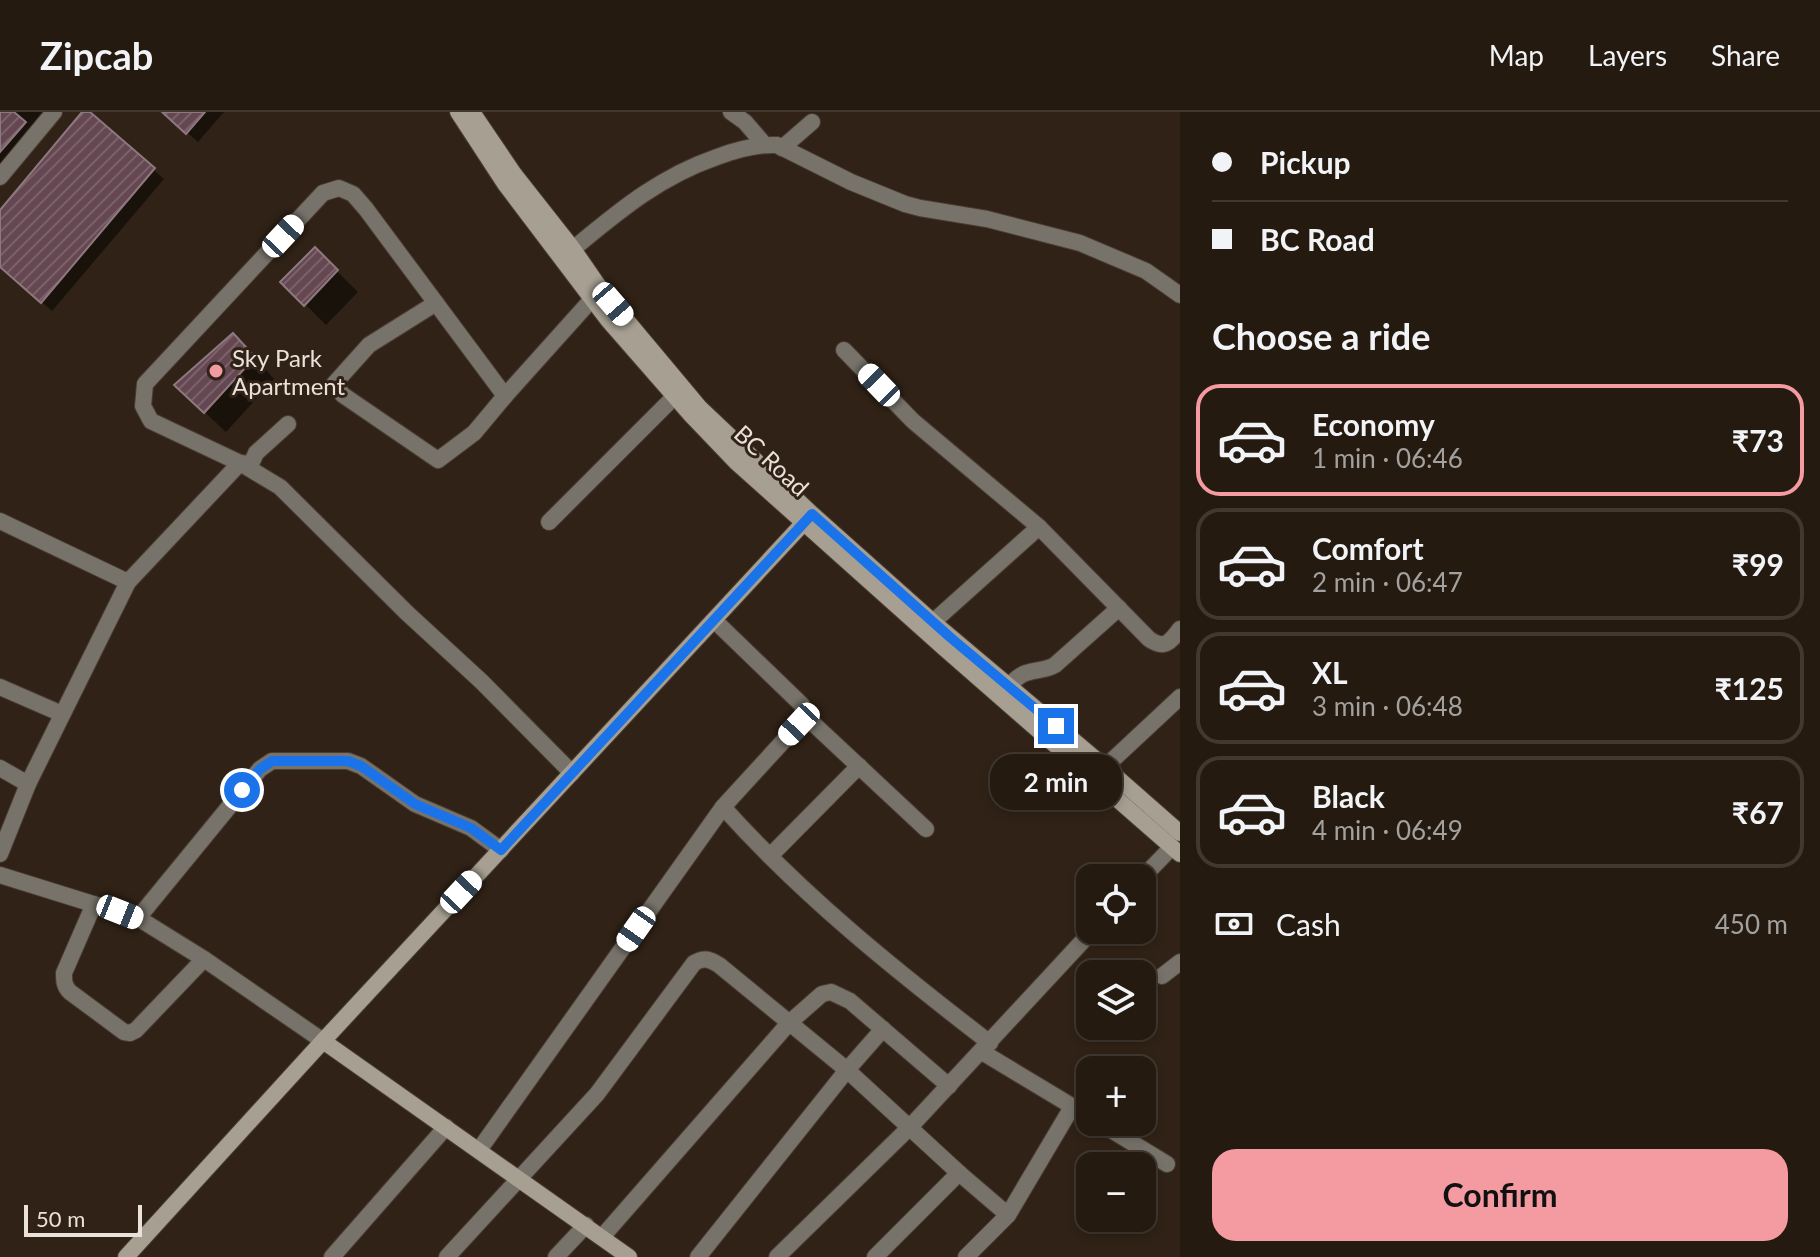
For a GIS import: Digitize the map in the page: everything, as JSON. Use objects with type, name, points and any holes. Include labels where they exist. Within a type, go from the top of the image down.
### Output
[{"type":"street","points":[[0,177],[54,112]]},
{"type":"street","name":"BC Road","points":[[458,112],[505,184],[598,295],[699,407],[808,519],[1178,843]]},
{"type":"street","name":"BC Road","points":[[472,112],[514,174],[573,249],[608,320],[736,462],[1105,767],[1178,843]]},
{"type":"street","points":[[731,112],[745,122],[764,144]]},
{"type":"street","points":[[782,148],[812,122]]},
{"type":"street","points":[[573,249],[628,204],[673,174],[734,151],[764,144],[782,148],[905,204],[987,219],[1080,243],[1146,271],[1180,295]]},
{"type":"street","points":[[505,396],[366,209],[353,194],[339,188],[323,193],[145,384],[143,406],[151,421],[240,463],[280,487],[572,773]]},
{"type":"street","points":[[436,303],[369,345],[334,384],[343,395],[438,460],[474,433],[598,295]]},
{"type":"street","points":[[844,350],[913,421],[1039,527],[1149,639],[1156,644],[1164,644],[1180,629]]},
{"type":"street","points":[[549,522],[675,396]]},
{"type":"street","points":[[240,463],[251,464],[256,453],[288,424]]},
{"type":"street","points":[[0,854],[28,784],[128,582],[240,463]]},
{"type":"street","points":[[126,1257],[808,519]]},
{"type":"street","points":[[0,521],[128,582]]},
{"type":"street","points":[[933,622],[1039,527]]},
{"type":"street","points":[[1008,686],[1020,675],[1047,670],[1055,665],[1119,608]]},
{"type":"street","points":[[714,620],[802,705],[804,715],[926,829]]},
{"type":"street","points":[[0,687],[62,714]]},
{"type":"street","points":[[1105,767],[1180,697]]},
{"type":"street","points":[[479,1150],[723,807],[804,715]]},
{"type":"street","points":[[138,918],[260,769],[272,761],[348,761],[361,766],[415,804],[471,828],[501,850]]},
{"type":"street","points":[[770,856],[859,766]]},
{"type":"street","points":[[0,768],[28,784]]},
{"type":"street","points":[[723,807],[825,910],[986,1047],[1076,1109]]},
{"type":"street","points":[[1156,864],[1178,843]]},
{"type":"street","points":[[0,875],[138,918],[323,1041],[629,1257]]},
{"type":"street","points":[[94,904],[64,973],[65,987],[124,1032],[136,1030],[204,959]]},
{"type":"street","points":[[777,1257],[910,1127],[1080,944]]},
{"type":"street","points":[[447,1257],[597,1094],[694,963],[701,958],[719,965],[847,1070],[1008,1215]]},
{"type":"street","points":[[1162,976],[1180,962]]},
{"type":"street","points":[[602,1237],[789,1023],[822,994],[831,992],[850,1001],[949,1086]]},
{"type":"street","points":[[698,1257],[883,1029]]},
{"type":"street","points":[[966,1257],[1008,1215],[1072,1107]]},
{"type":"street","points":[[332,1257],[446,1127]]},
{"type":"street","points":[[1121,1136],[1167,1164]]},
{"type":"street","points":[[875,1257],[959,1173]]},
{"type":"street","points":[[556,1257],[586,1225]]},
{"type":"building","points":[[0,112],[14,112],[26,122],[0,152]]},
{"type":"building","points":[[82,112],[90,112],[155,168],[41,303],[0,267],[0,210]]},
{"type":"building","points":[[162,112],[205,112],[186,134]]},
{"type":"building","points":[[315,247],[338,270],[304,306],[280,282]]},
{"type":"building","name":"Sky Park Apartment","points":[[233,333],[255,357],[204,413],[174,385]]},
{"type":"place","name":"Sky Park Apartment","points":[[216,371]]},
{"type":"route","points":[[242,790],[260,769],[272,761],[348,761],[361,766],[415,804],[471,828],[501,850],[812,514],[951,638],[1056,726]]}]
